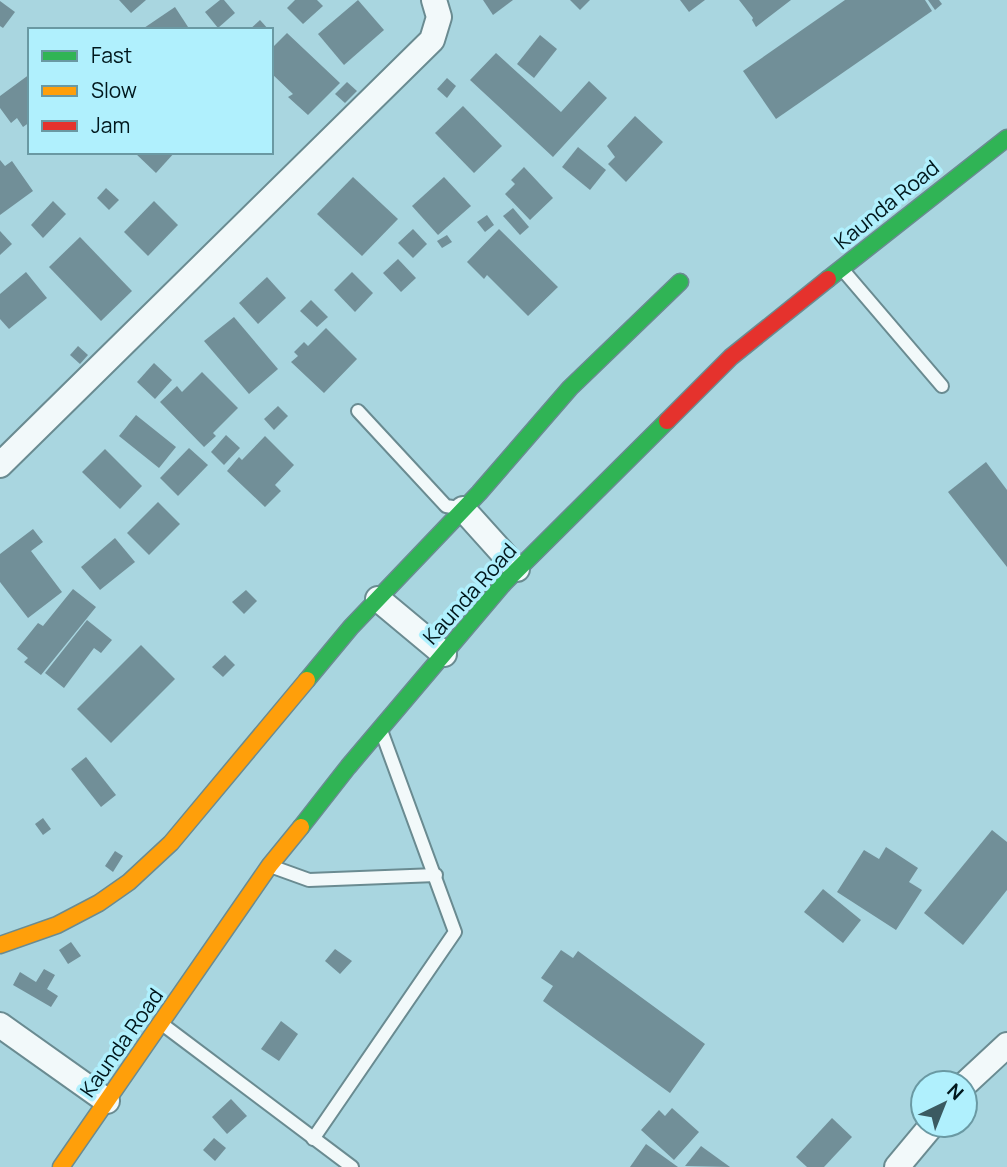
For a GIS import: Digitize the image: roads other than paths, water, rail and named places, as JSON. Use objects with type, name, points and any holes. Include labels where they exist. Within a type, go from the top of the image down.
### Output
[{"type":"main road","name":"Kaunda Road","points":[[61,1167],[270,865],[380,729],[517,569],[731,357],[1007,138]]},
{"type":"main road","points":[[0,945],[57,925],[99,903],[130,882],[171,843],[351,627],[480,493],[570,388],[680,282]]},
{"type":"street","points":[[0,465],[432,40],[439,17],[434,0]]},
{"type":"street","points":[[463,509],[517,569]]},
{"type":"street","points":[[377,600],[444,654]]},
{"type":"street","points":[[0,1025],[107,1101]]},
{"type":"street","points":[[979,1071],[1007,1045]]},
{"type":"street","points":[[897,1167],[920,1139]]},
{"type":"lane","points":[[841,268],[942,386]]},
{"type":"lane","points":[[358,411],[446,506],[463,509]]},
{"type":"lane","points":[[313,1139],[455,932],[380,729]]},
{"type":"lane","points":[[270,865],[309,880],[436,875]]},
{"type":"lane","points":[[162,1024],[352,1167]]}]
